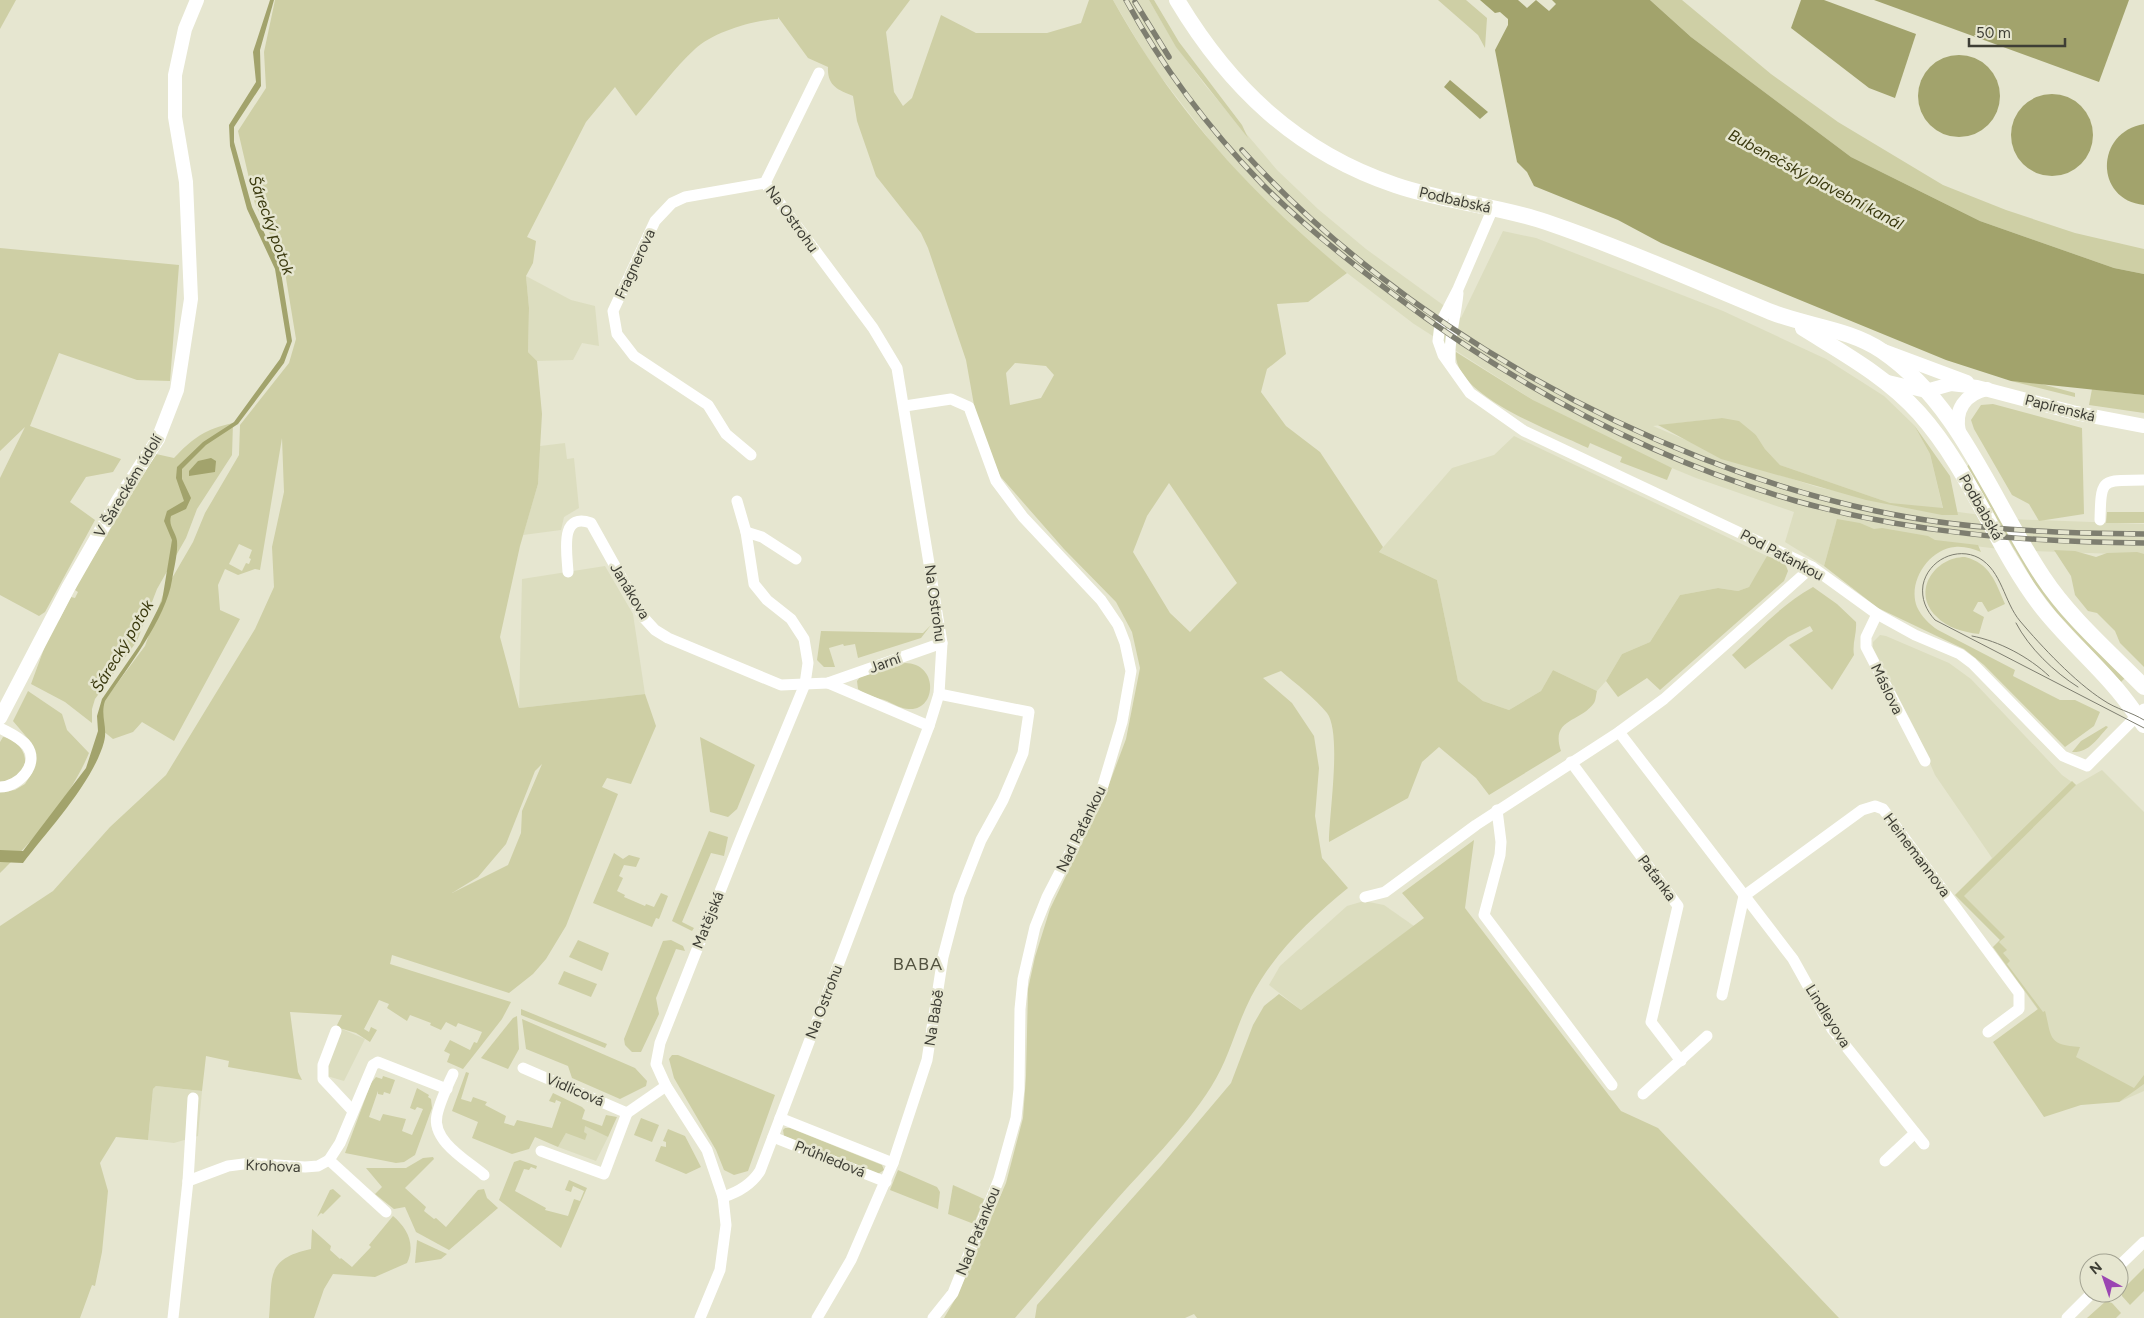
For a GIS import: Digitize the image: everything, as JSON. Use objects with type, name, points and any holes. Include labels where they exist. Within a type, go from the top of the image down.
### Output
[{"type":"main road","name":"Podbabská","points":[[1177,0],[1200,38],[1227,73],[1257,104],[1308,143],[1345,165],[1394,185],[1543,221],[1605,244],[1788,319],[1842,333],[1881,349],[1926,391],[1959,432],[2030,555],[2055,594],[2144,687]]},
{"type":"main road","name":"Podbabská","points":[[1788,319],[1885,380],[1928,423],[1981,505],[2013,564],[2039,604],[2074,645],[2115,686],[2142,717]]},
{"type":"street","name":"V Šáreckém údolí","points":[[0,718],[68,588],[119,500],[158,440],[177,390],[191,299],[186,182],[175,117],[175,75],[185,29],[197,0]]},
{"type":"street","name":"Na Ostrohu","points":[[723,1198],[741,1190],[757,1176],[929,726],[939,694],[942,643],[905,406],[897,368],[873,328],[765,183],[819,73]]},
{"type":"street","name":"Fragnerova","points":[[751,455],[726,434],[708,405],[634,356],[617,334],[613,311],[655,221],[672,203],[684,197],[765,183]]},
{"type":"street","name":"Pod Paťankou","points":[[1493,208],[1458,289],[1440,324],[1438,341],[1443,355],[1470,393],[1524,431],[1812,567],[1877,614],[1966,658],[2063,756],[2074,762],[2087,766],[2142,717]]},
{"type":"street","name":"Papírenská","points":[[1881,349],[1982,388],[2083,415],[2144,426]]},
{"type":"street","name":"Papírenská","points":[[1885,380],[1905,388],[1926,391],[1945,384],[1982,388]]},
{"type":"street","points":[[1959,432],[1957,418],[1963,404],[1982,388]]},
{"type":"street","points":[[1926,391],[1928,423]]},
{"type":"street","name":"Nad Paťankou","points":[[905,406],[951,399],[969,408],[996,481],[1023,517],[1101,600],[1118,625],[1131,671],[1122,722],[1101,792],[1047,897],[1035,927],[1022,986],[1019,1089],[1016,1118],[999,1180],[953,1293],[933,1318]]},
{"type":"street","points":[[2100,520],[2100,492],[2104,484],[2111,481],[2144,480]]},
{"type":"street","name":"Matějská","points":[[700,1318],[720,1270],[726,1225],[723,1198],[707,1150],[666,1086],[656,1064],[660,1042],[742,836],[806,684],[808,663],[804,639],[791,619],[767,600],[754,584],[746,532],[737,501]]},
{"type":"street","name":"Janákova","points":[[568,572],[567,535],[575,521],[581,519],[591,523],[644,618],[655,630],[668,638],[781,685],[806,684]]},
{"type":"street","points":[[746,532],[762,537],[796,559]]},
{"type":"street","points":[[1365,897],[1385,892],[1497,810],[1619,732],[1671,694],[1812,567]]},
{"type":"street","name":"Máslova","points":[[1877,614],[1866,637],[1866,647],[1924,761]]},
{"type":"street","name":"Jarní","points":[[806,684],[828,683],[942,643]]},
{"type":"street","name":"Jarní","points":[[828,683],[929,726]]},
{"type":"street","name":"Na Babě","points":[[817,1318],[851,1260],[893,1163],[927,1060],[943,957],[959,896],[981,840],[1002,800],[1022,752],[1029,712],[939,694]]},
{"type":"street","points":[[0,728],[18,738],[28,747],[31,763],[24,777],[13,784],[0,787]]},
{"type":"street","name":"Lindleyova","points":[[1619,732],[1793,959],[1832,1029],[1924,1144]]},
{"type":"street","name":"Paťanka","points":[[1571,762],[1678,906],[1651,1022],[1681,1061]]},
{"type":"street","name":"Heinemannova","points":[[1744,896],[1862,810],[1875,806],[1883,809],[2019,993],[2019,1009],[1988,1032]]},
{"type":"street","points":[[1497,810],[1501,842],[1500,855],[1484,915],[1612,1085]]},
{"type":"street","points":[[1722,995],[1744,896]]},
{"type":"street","points":[[336,1031],[323,1065],[323,1079],[352,1110]]},
{"type":"street","points":[[1644,1094],[1707,1036]]},
{"type":"street","points":[[386,1212],[330,1160],[340,1143],[352,1110],[373,1065],[378,1062],[447,1089]]},
{"type":"street","name":"Vidlicová","points":[[523,1068],[627,1113]]},
{"type":"street","points":[[453,1074],[437,1116],[438,1130],[448,1144],[484,1175]]},
{"type":"street","points":[[541,1151],[604,1174],[627,1113],[666,1086]]},
{"type":"street","points":[[173,1318],[188,1181],[193,1098]]},
{"type":"street","name":"Průhledová","points":[[780,1118],[893,1163]]},
{"type":"street","points":[[1885,1162],[1915,1133]]},
{"type":"street","name":"Průhledová","points":[[773,1137],[886,1182]]},
{"type":"street","name":"Krohova","points":[[188,1181],[228,1166],[251,1163],[305,1168],[318,1166],[330,1160]]},
{"type":"street","points":[[2129,1256],[2144,1242]]},
{"type":"street","points":[[2067,1318],[2082,1303]]},
{"type":"shaded area","points":[[0,0],[16,0],[0,29]]},
{"type":"shaded area","points":[[275,0],[910,0],[886,32],[894,92],[903,106],[912,98],[941,15],[976,33],[1047,33],[1081,23],[1089,0],[1113,0],[1162,78],[1216,148],[1278,212],[1347,273],[1308,302],[1277,304],[1286,354],[1267,369],[1261,392],[1286,426],[1320,452],[1383,547],[1379,552],[1437,580],[1458,681],[1483,701],[1509,710],[1541,691],[1553,670],[1597,691],[1595,702],[1563,727],[1559,740],[1561,751],[1489,795],[1476,778],[1439,747],[1422,762],[1408,798],[1329,842],[1334,774],[1334,738],[1327,713],[1281,671],[1263,678],[1292,703],[1314,736],[1319,768],[1315,816],[1322,858],[1348,888],[1306,925],[1271,965],[1251,997],[1217,1076],[1188,1119],[1015,1318],[944,1318],[957,1296],[1006,1183],[1023,1118],[1028,989],[1035,957],[1050,909],[1105,795],[1126,739],[1140,668],[1132,632],[1116,602],[1064,549],[1000,476],[977,422],[966,360],[928,248],[921,233],[876,176],[857,121],[853,96],[834,86],[829,79],[828,67],[808,58],[778,17],[778,19],[746,24],[723,32],[703,43],[687,56],[636,116],[615,87],[586,122],[527,237],[536,241],[533,263],[526,276],[529,308],[528,352],[537,361],[542,414],[538,484],[520,546],[500,637],[519,708],[645,694],[656,726],[631,784],[607,778],[602,787],[618,794],[566,926],[546,959],[533,974],[509,993],[392,955],[390,964],[511,1002],[502,1019],[463,1069],[447,1062],[450,1054],[444,1051],[450,1040],[470,1050],[474,1042],[477,1043],[482,1032],[458,1023],[456,1027],[446,1022],[441,1030],[430,1025],[431,1023],[410,1015],[407,1021],[387,1008],[389,1004],[379,1000],[364,1029],[369,1032],[371,1027],[377,1030],[370,1042],[356,1033],[336,1027],[342,1015],[290,1012],[298,1072],[302,1080],[228,1067],[229,1061],[206,1056],[202,1091],[156,1086],[153,1089],[148,1140],[116,1137],[100,1163],[108,1191],[102,1252],[95,1286],[92,1285],[80,1318],[0,1318],[0,926],[53,891],[110,827],[166,775],[255,629],[274,587],[272,547],[284,492],[282,438],[260,570],[255,569],[238,575],[225,569],[218,585],[220,610],[240,619],[174,741],[142,722],[133,732],[113,739],[103,731],[101,705],[145,646],[164,592],[193,542],[205,513],[239,455],[240,425],[289,363],[296,339],[283,260],[255,204],[238,131],[266,88],[264,52]],"holes":[[[1015,363],[1046,366],[1054,375],[1041,398],[1010,405],[1006,373]],[[1169,483],[1237,583],[1190,632],[1170,613],[1133,552],[1147,516]],[[239,544],[252,550],[249,564],[246,563],[242,571],[229,564]],[[542,764],[522,811],[521,833],[508,865],[452,893],[478,877],[506,844],[535,771]]]},
{"type":"shaded area","points":[[1113,0],[1149,0],[1176,46],[1205,85],[1277,170],[1318,209],[1366,249],[1461,318],[1503,231],[1536,238],[1723,311],[1826,359],[1884,396],[1914,425],[1930,454],[1943,509],[1907,505],[2010,519],[2144,524],[2144,555],[2008,550],[1941,542],[1836,523],[1824,566],[1785,542],[1794,512],[1696,478],[1645,457],[1533,400],[1414,324],[1298,233],[1255,191],[1212,143],[1151,64]],"holes":[[[1722,418],[1756,435],[1765,449],[1780,465],[1884,501],[1817,487],[1707,449],[1653,426]]]},
{"type":"shaded area","points":[[1149,0],[1154,0],[1179,42],[1242,125],[1248,138],[1176,47]]},
{"type":"shaded area","points":[[1438,0],[1466,0],[1487,18],[1485,48],[1478,35]]},
{"type":"shaded area","points":[[1650,0],[1682,0],[1771,74],[1838,122],[1943,185],[2006,210],[2075,233],[2144,249],[2144,274],[2114,268],[1980,221],[1851,157],[1691,37]]},
{"type":"shaded area","points":[[0,248],[179,265],[170,381],[137,380],[59,353],[30,426],[121,459],[113,472],[86,477],[70,502],[95,520],[45,612],[39,616],[0,595],[0,478],[25,427],[0,451]]},
{"type":"shaded area","points":[[526,276],[571,300],[595,306],[599,346],[582,343],[573,360],[537,361],[528,352],[529,308]]},
{"type":"shaded area","points":[[1456,352],[1533,400],[1672,468],[1667,480],[1620,462],[1622,457],[1590,443],[1588,448],[1508,411],[1470,383],[1459,368]]},
{"type":"shaded area","points":[[2011,381],[2038,383],[2075,393],[2075,397]]},
{"type":"shaded area","points":[[2092,389],[2144,395],[2144,413],[2089,405]]},
{"type":"shaded area","points":[[1993,404],[2082,428],[2084,514],[2039,521],[2029,504],[2012,495],[1974,429],[1971,420],[1981,405]]},
{"type":"shaded area","points":[[1722,418],[1739,421],[1756,435],[1765,449],[1780,465],[1890,503],[1943,508],[1930,454],[1914,425],[1950,476],[1958,515],[1942,515],[1866,500],[1721,459],[1658,425]]},
{"type":"shaded area","points":[[233,423],[232,455],[197,509],[186,538],[157,589],[137,641],[95,699],[92,709],[92,723],[65,702],[31,684],[55,619],[59,620],[71,597],[75,598],[78,592],[75,590],[80,579],[156,454],[174,458],[200,435]]},
{"type":"shaded area","points":[[1514,436],[1767,556],[1763,566],[1749,587],[1738,591],[1718,588],[1680,595],[1650,642],[1622,654],[1606,681],[1597,691],[1553,670],[1541,691],[1509,710],[1483,701],[1458,681],[1437,580],[1379,552],[1452,468],[1494,455]]},
{"type":"shaded area","points":[[565,443],[567,459],[574,458],[579,508],[564,517],[561,530],[523,535],[538,484],[540,446]]},
{"type":"shaded area","points":[[1969,464],[2125,678],[2121,682],[2056,612],[2034,583],[1967,467]]},
{"type":"shaded area","points":[[2107,512],[2144,512],[2144,523],[2106,523]]},
{"type":"shaded area","points":[[1837,519],[1860,523],[1874,529],[1882,528],[1928,536],[1935,540],[1978,545],[1981,552],[1965,547],[1945,549],[1929,560],[1922,568],[1915,587],[1917,607],[1921,614],[1938,630],[2015,670],[2013,676],[2060,700],[2075,700],[2100,712],[2094,726],[2065,747],[1984,665],[1964,649],[1878,608],[1824,566]]},
{"type":"shaded area","points":[[2054,550],[2075,551],[2096,557],[2107,553],[2137,552],[2144,554],[2144,667],[2120,643],[2115,631],[2097,613],[2088,611],[2075,595],[2071,576]]},
{"type":"shaded area","points":[[1767,556],[1785,563],[1788,571],[1784,581],[1660,690],[1647,678],[1618,697],[1606,681],[1622,654],[1650,642],[1680,595],[1718,588],[1738,591],[1749,587]]},
{"type":"shaded area","points":[[1965,557],[1981,564],[1986,569],[1995,581],[2005,604],[1988,612],[1982,602],[1978,602],[1973,611],[1984,617],[1979,634],[1961,631],[1945,624],[1929,606],[1926,596],[1926,586],[1936,569],[1944,563]]},
{"type":"shaded area","points":[[605,566],[633,614],[645,694],[519,708],[522,579]]},
{"type":"shaded area","points":[[1813,587],[1837,604],[1856,622],[1854,655],[1832,690],[1789,645],[1813,631],[1810,626],[1788,637],[1745,669],[1732,655],[1791,601]]},
{"type":"shaded area","points":[[931,625],[921,638],[858,658],[855,644],[844,646],[843,644],[829,648],[835,667],[824,667],[817,660],[821,631],[923,633]]},
{"type":"shaded area","points":[[1880,635],[1949,663],[1971,679],[2062,775],[2076,785],[2102,770],[2144,812],[2144,1091],[2119,1102],[2040,1030],[2038,1010],[1993,947],[2000,940],[1955,895],[1992,858],[1935,775],[1917,733],[1873,648],[1873,642]]},
{"type":"shaded area","points":[[905,663],[916,665],[924,670],[929,678],[929,695],[925,703],[918,708],[903,708],[868,695],[858,689],[857,681],[860,677]]},
{"type":"shaded area","points":[[28,691],[62,714],[67,730],[89,753],[62,802],[39,832],[0,873],[0,792],[15,790],[25,784],[32,773],[30,741],[13,721]]},
{"type":"shaded area","points":[[2106,726],[2108,727],[2088,748],[2072,752],[2081,741]]},
{"type":"shaded area","points":[[3,737],[17,744],[25,757],[23,769],[10,782],[0,782],[0,742]]},
{"type":"shaded area","points":[[700,737],[755,765],[737,809],[728,817],[710,812]]},
{"type":"shaded area","points":[[2072,781],[2076,785],[1964,896],[2005,937],[1999,942],[2007,950],[2003,953],[2010,961],[2007,964],[2043,1012],[2045,1011],[2050,1033],[2056,1042],[2080,1047],[2076,1057],[2134,1088],[2144,1075],[2144,1084],[2119,1102],[2081,1105],[2044,1117],[1993,1042],[2038,1009],[1993,947],[2000,940],[1955,895]]},
{"type":"shaded area","points":[[709,831],[728,837],[724,856],[711,853],[682,922],[694,928],[692,931],[672,921]]},
{"type":"shaded area","points":[[1474,840],[1465,908],[1468,912],[1621,1111],[1658,1128],[1839,1318],[1197,1318],[1194,1314],[1185,1318],[1035,1318],[1037,1305],[1161,1166],[1231,1083],[1253,1025],[1264,1006],[1279,994],[1301,1010],[1424,918],[1402,893]]},
{"type":"shaded area","points":[[614,853],[623,859],[629,855],[640,858],[636,867],[624,865],[619,876],[623,878],[617,891],[625,895],[624,897],[645,906],[646,904],[654,907],[661,893],[668,896],[659,919],[656,918],[652,927],[593,903]]},
{"type":"shaded area","points":[[1364,901],[1384,905],[1414,926],[1301,1010],[1269,985],[1280,966],[1347,906]]},
{"type":"shaded area","points":[[578,940],[609,953],[602,971],[569,957]]},
{"type":"shaded area","points":[[671,940],[683,946],[685,951],[676,949],[656,998],[659,1014],[641,1052],[632,1052],[625,1045],[624,1039],[663,941]]},
{"type":"shaded area","points":[[564,971],[597,984],[591,997],[558,984]]},
{"type":"shaded area","points":[[521,1009],[607,1044],[605,1048],[521,1015]]},
{"type":"shaded area","points":[[517,1016],[519,1049],[508,1069],[481,1058],[513,1018]]},
{"type":"shaded area","points":[[522,1019],[635,1068],[647,1081],[646,1086],[620,1099],[572,1078],[568,1066],[526,1049]]},
{"type":"shaded area","points":[[342,1029],[365,1039],[344,1081],[327,1076],[327,1064]]},
{"type":"shaded area","points":[[672,1055],[678,1055],[775,1095],[748,1171],[734,1175],[724,1170],[716,1150],[674,1078],[669,1059]]},
{"type":"shaded area","points":[[466,1072],[469,1073],[461,1099],[471,1102],[473,1097],[487,1102],[485,1105],[506,1116],[504,1123],[514,1126],[517,1120],[552,1128],[561,1102],[556,1100],[555,1103],[549,1101],[553,1093],[582,1107],[585,1110],[582,1119],[602,1126],[606,1115],[617,1117],[608,1137],[585,1126],[584,1132],[587,1134],[585,1140],[566,1133],[558,1147],[535,1137],[529,1149],[512,1154],[472,1138],[478,1122],[452,1111]]},
{"type":"shaded area","points":[[383,1076],[395,1080],[390,1094],[384,1092],[383,1095],[378,1094],[378,1091],[369,1117],[380,1121],[383,1114],[406,1119],[402,1131],[412,1135],[423,1109],[417,1107],[415,1110],[410,1108],[417,1088],[429,1095],[428,1097],[431,1099],[432,1108],[415,1155],[404,1162],[396,1163],[345,1153],[371,1083],[376,1077],[382,1079]]},
{"type":"shaded area","points":[[156,1086],[202,1091],[198,1136],[174,1143],[148,1140],[153,1089]]},
{"type":"shaded area","points":[[641,1118],[659,1125],[652,1142],[634,1135]]},
{"type":"shaded area","points":[[584,1125],[608,1137],[596,1161],[558,1147],[566,1133]]},
{"type":"shaded area","points":[[790,1128],[882,1165],[884,1170],[878,1174],[784,1136],[783,1130]]},
{"type":"shaded area","points":[[668,1129],[685,1136],[701,1167],[686,1174],[655,1161],[661,1146],[666,1147],[666,1142],[663,1141]]},
{"type":"shaded area","points":[[433,1157],[434,1159],[405,1188],[426,1207],[424,1211],[434,1219],[436,1218],[446,1227],[478,1190],[484,1189],[487,1198],[498,1208],[449,1250],[416,1232],[405,1207],[394,1209],[375,1194],[382,1187],[366,1168],[406,1168],[423,1158]]},
{"type":"shaded area","points":[[520,1160],[537,1166],[536,1169],[531,1167],[529,1170],[524,1169],[515,1191],[546,1208],[545,1210],[568,1216],[574,1199],[580,1201],[584,1191],[573,1186],[571,1192],[565,1190],[569,1180],[587,1188],[561,1248],[499,1200],[514,1162]]},
{"type":"shaded area","points":[[898,1170],[937,1187],[940,1192],[938,1209],[890,1190]]},
{"type":"shaded area","points":[[953,1185],[984,1199],[974,1224],[948,1214]]},
{"type":"shaded area","points":[[333,1189],[341,1196],[323,1214],[321,1213],[317,1217],[330,1190]]},
{"type":"shaded area","points":[[393,1216],[409,1237],[411,1249],[407,1263],[375,1277],[333,1274],[324,1289],[314,1318],[269,1318],[274,1272],[285,1258],[311,1249],[312,1229],[331,1246],[330,1250],[352,1267],[371,1247],[369,1245]]},
{"type":"shaded area","points":[[417,1240],[447,1254],[441,1259],[415,1263]]},
{"type":"shaded area","points":[[2144,1268],[2144,1291],[2130,1305],[2128,1303],[2129,1283]]},
{"type":"shaded area","points":[[2104,1303],[2112,1303],[2121,1313],[2116,1318],[2087,1318]]},
{"type":"water","points":[[270,0],[274,0],[260,50],[261,86],[234,127],[234,142],[252,207],[280,266],[292,341],[284,363],[238,424],[206,445],[182,469],[182,479],[191,498],[186,509],[171,516],[170,520],[177,546],[175,566],[168,595],[154,627],[105,701],[103,711],[104,742],[90,773],[69,805],[23,863],[0,862],[0,850],[23,851],[86,768],[98,731],[97,716],[102,699],[140,644],[162,601],[172,540],[164,521],[167,511],[184,501],[176,478],[177,467],[203,442],[234,422],[280,359],[287,342],[275,269],[247,209],[230,146],[229,125],[256,82],[253,52]]},
{"type":"water","name":"Bubenečský plavební kanál","points":[[1480,0],[1518,0],[1527,8],[1536,0],[1549,11],[1556,4],[1552,0],[1650,0],[1691,37],[1851,157],[1980,221],[2114,268],[2144,274],[2144,395],[2011,381],[1946,360],[1661,243],[1618,220],[1534,186],[1527,172],[1517,162],[1495,50],[1508,25],[1508,19],[1500,12],[1495,13]]},
{"type":"water","points":[[1801,0],[1824,0],[1916,34],[1895,98],[1869,88],[1791,28]]},
{"type":"water","points":[[1874,0],[2129,0],[2099,82]]},
{"type":"water","points":[[1959,55],[1975,58],[1988,67],[1997,80],[2000,96],[1997,112],[1988,125],[1975,134],[1959,137],[1943,134],[1930,125],[1921,112],[1918,96],[1921,80],[1930,67],[1943,58]]},
{"type":"water","points":[[1450,80],[1488,112],[1480,119],[1444,87]]},
{"type":"water","points":[[2052,94],[2068,97],[2081,106],[2090,119],[2093,135],[2090,151],[2081,164],[2068,173],[2052,176],[2036,173],[2023,164],[2014,151],[2011,135],[2014,119],[2023,106],[2036,97]]},
{"type":"water","points":[[2144,124],[2144,205],[2128,200],[2116,191],[2109,179],[2107,166],[2109,152],[2116,139],[2128,130]]},
{"type":"water","points":[[211,458],[216,461],[215,472],[189,476],[189,471],[198,461]]},
{"type":"tram line","points":[[2144,720],[2113,706],[2092,693],[2059,664],[2020,621],[1993,571],[1979,558],[1962,554],[1953,555],[1937,562],[1926,576],[1923,585],[1924,600],[1935,620],[2144,728]]},
{"type":"tram line","points":[[2016,623],[2043,659],[2078,687]]},
{"type":"tram line","points":[[1972,636],[1993,642],[2013,651],[2032,662],[2049,676]]},
{"type":"railway","points":[[1126,0],[1155,49],[1206,120],[1243,164],[1294,214],[1359,268],[1439,327],[1486,359],[1585,416],[1688,464],[1742,484],[1839,512],[1882,521],[1969,534],[2056,541],[2144,543]]},
{"type":"railway","points":[[1135,2],[1169,57]]},
{"type":"railway","points":[[1242,150],[1305,213],[1375,273],[1451,328],[1532,377],[1616,421],[1702,458],[1789,489],[1876,511],[1909,517],[2010,529],[2144,534]]},
{"type":"district","name":"BABA","points":[[918,964]]},
{"type":"water label","name":"Šárecký potok","points":[[272,225]]},
{"type":"water label","name":"Šárecký potok","points":[[122,646]]}]
